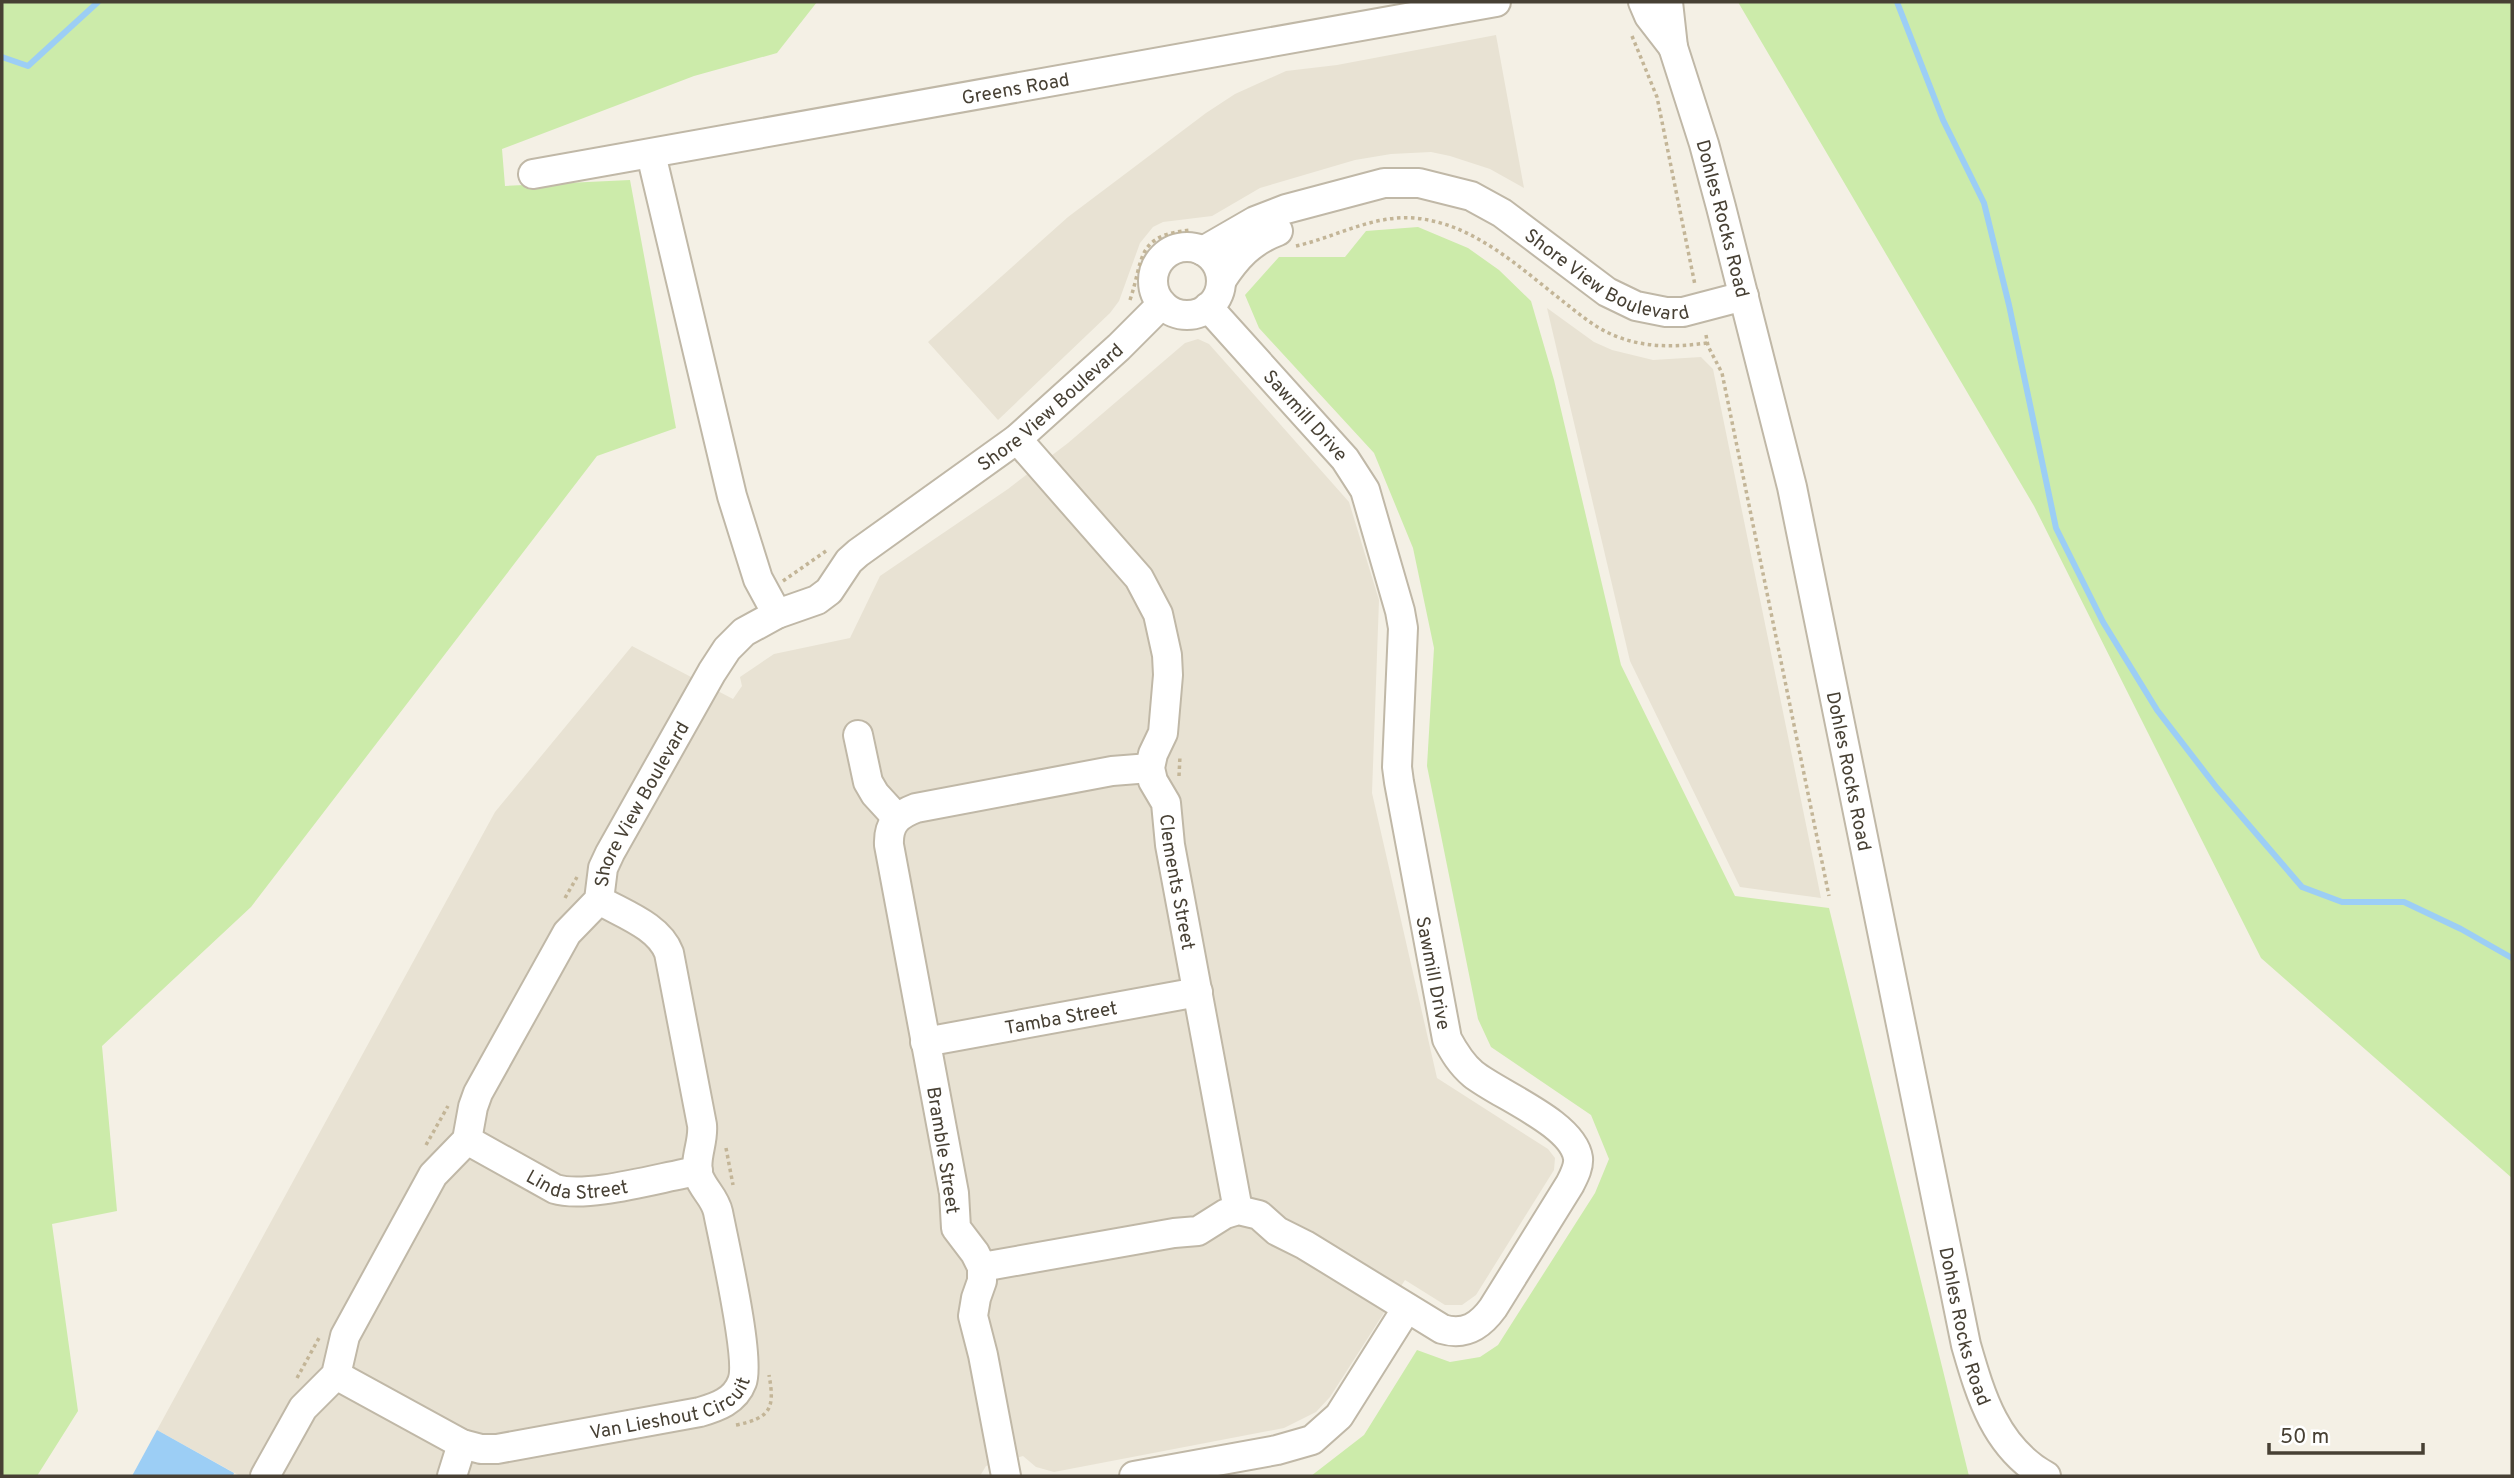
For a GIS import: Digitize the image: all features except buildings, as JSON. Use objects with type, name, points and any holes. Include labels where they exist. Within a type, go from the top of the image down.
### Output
[{"type":"street","name":"Greens Road","points":[[533,174],[1496,2]]},
{"type":"street","name":"Dohles Rocks Road","points":[[1668,2],[1673,47],[1704,144],[1791,487],[1966,1345],[1988,1413],[2001,1435],[2011,1450],[2046,1476]]},
{"type":"street","name":"Dohles Rocks Road","points":[[1635,13],[1649,16],[1673,47]]},
{"type":"street","points":[[651,155],[732,496],[755,571],[777,614]]},
{"type":"street","name":"Shore View Boulevard","points":[[1199,240],[1286,209],[1384,183],[1419,183],[1455,190],[1502,213],[1607,292],[1636,306],[1658,311],[1683,312],[1746,305]]},
{"type":"street","name":"Shore View Boulevard","points":[[1221,281],[1244,251],[1273,233],[1387,202],[1425,202],[1445,205],[1480,221],[1595,306],[1628,323],[1662,330],[1684,330],[1746,305]]},
{"type":"street","points":[[1199,240],[1216,264],[1221,281],[1215,300],[1208,307],[1199,312],[1180,314],[1162,304],[1153,285],[1153,274],[1163,256],[1199,240]]},
{"type":"street","name":"Shore View Boulevard","points":[[467,1140],[478,1093],[559,946],[573,925],[599,901],[603,868],[610,853],[727,649],[744,632],[777,614],[805,606],[824,595],[858,553],[1017,439],[1119,348],[1162,304]]},
{"type":"street","name":"Sawmill Drive","points":[[1208,307],[1345,459],[1365,490],[1403,628],[1397,767],[1447,1039],[1470,1072],[1562,1131],[1578,1156],[1578,1164],[1570,1184],[1493,1308],[1480,1323],[1466,1331],[1449,1331],[1278,1231],[1259,1215],[1238,1210]]},
{"type":"street","points":[[858,735],[871,789],[897,818],[908,811],[928,806],[1112,771],[1150,768],[1164,728],[1168,675],[1167,655],[1158,614],[1139,578],[1017,439]]},
{"type":"street","name":"Clements Street","points":[[1150,768],[1168,813],[1170,845],[1238,1210]]},
{"type":"street","name":"Bramble Street","points":[[897,818],[890,828],[889,845],[954,1193],[957,1228],[982,1267]]},
{"type":"street","points":[[599,901],[652,931],[662,941],[668,953],[702,1125],[698,1171]]},
{"type":"street","name":"Tamba Street","points":[[926,1042],[1198,992]]},
{"type":"street","points":[[265,1476],[305,1405],[336,1375],[345,1336],[433,1175],[467,1140]]},
{"type":"street","name":"Linda Street","points":[[467,1140],[555,1189],[566,1192],[586,1192],[698,1171]]},
{"type":"street","name":"Van Lieshout Circuit","points":[[336,1375],[462,1444],[481,1449],[497,1449],[700,1412],[723,1404],[736,1392],[744,1376],[743,1349],[716,1206],[698,1171]]},
{"type":"street","points":[[1006,1476],[974,1322],[974,1308],[982,1282],[982,1267],[1174,1233],[1193,1233],[1225,1214],[1238,1210]]},
{"type":"street","points":[[1134,1476],[1277,1450],[1312,1440],[1339,1416],[1407,1308]]},
{"type":"street","points":[[452,1476],[462,1444]]},
{"type":"path","points":[[1635,13],[1657,97],[1696,292]]},
{"type":"path","points":[[1295,246],[1321,241],[1386,218],[1416,218],[1446,223],[1485,243],[1587,320],[1609,333],[1632,342],[1658,346],[1707,343]]},
{"type":"path","points":[[1126,307],[1143,253],[1152,244],[1170,233],[1199,240]]},
{"type":"path","points":[[1706,335],[1707,343],[1722,373],[1829,896]]},
{"type":"path","points":[[1180,749],[1181,788]]},
{"type":"path","points":[[562,902],[581,870]]},
{"type":"path","points":[[421,1154],[448,1106]]},
{"type":"path","points":[[725,1142],[735,1195]]},
{"type":"path","points":[[294,1383],[321,1335]]},
{"type":"path","points":[[736,1425],[755,1421],[768,1410],[773,1399],[768,1371]]},
{"type":"shaded area","points":[[1496,35],[1524,188],[1490,169],[1450,156],[1431,152],[1391,154],[1355,160],[1260,188],[1212,216],[1163,222],[1153,227],[1140,243],[1119,301],[1110,313],[998,420],[928,342],[1068,217],[1235,94],[1286,71],[1337,65]]},
{"type":"shaded area","points":[[1547,308],[1594,342],[1612,350],[1653,360],[1701,357],[1713,369],[1821,898],[1740,887],[1630,661]]},
{"type":"shaded area","points":[[1198,339],[1209,344],[1349,502],[1379,600],[1372,793],[1437,1078],[1548,1149],[1555,1158],[1554,1170],[1476,1295],[1462,1305],[1445,1305],[1405,1280],[1330,1397],[1316,1412],[1284,1428],[1054,1472],[1036,1467],[1023,1456],[986,1466],[980,1476],[240,1476],[157,1430],[495,812],[632,646],[733,699],[742,686],[740,677],[774,654],[850,638],[880,576],[1008,489],[1068,443],[1185,343]]},
{"type":"green space","points":[[2,2],[817,2],[777,53],[694,76],[502,149],[505,186],[630,180],[676,428],[597,456],[251,907],[102,1046],[117,1211],[52,1224],[78,1411],[37,1476],[2,1476]]},
{"type":"green space","points":[[1738,2],[2512,2],[2512,1178],[2261,958],[2034,506]]},
{"type":"green space","points":[[1418,227],[1468,248],[1499,270],[1531,301],[1554,380],[1621,665],[1735,896],[1829,908],[1969,1476],[1311,1476],[1364,1435],[1417,1350],[1450,1362],[1480,1357],[1498,1345],[1595,1193],[1609,1159],[1591,1115],[1491,1047],[1478,1019],[1427,766],[1434,648],[1413,548],[1374,453],[1259,328],[1245,295],[1279,257],[1345,257],[1366,231]]},
{"type":"water","points":[[157,1430],[234,1473],[233,1476],[132,1476]]},
{"type":"waterway","points":[[2,57],[28,66],[98,2]]},
{"type":"waterway","points":[[1897,2],[1943,120],[1984,203],[2009,305],[2056,528],[2103,622],[2157,710],[2217,788],[2302,887],[2342,902],[2404,902],[2461,929],[2512,958]]}]
